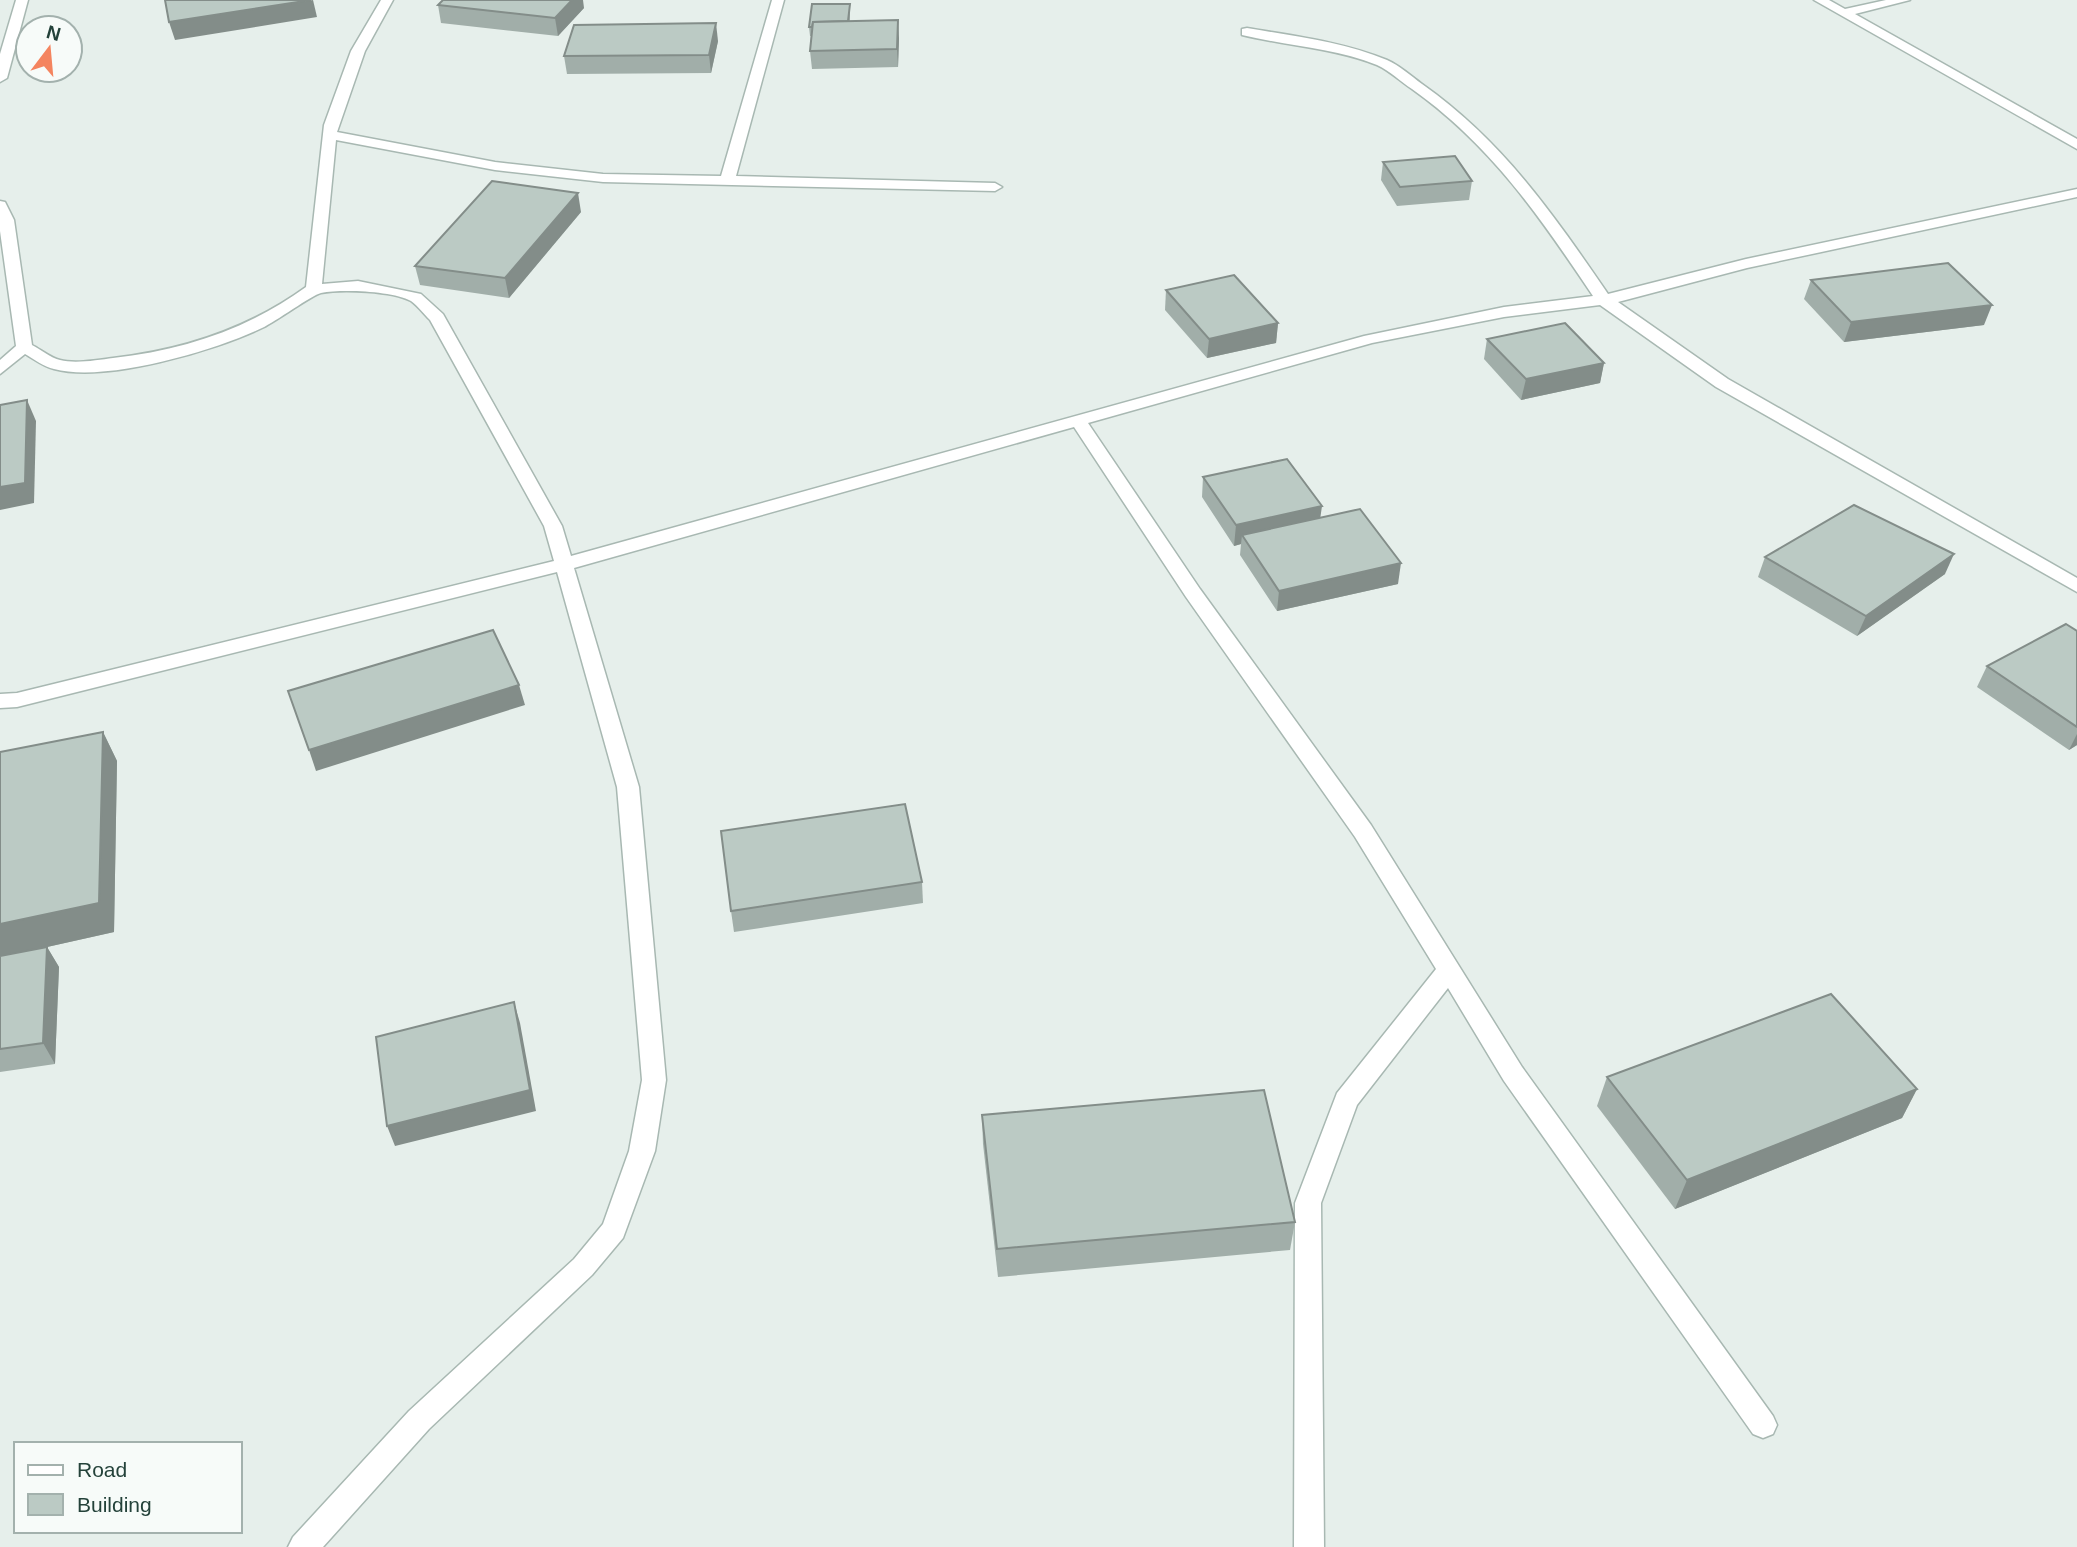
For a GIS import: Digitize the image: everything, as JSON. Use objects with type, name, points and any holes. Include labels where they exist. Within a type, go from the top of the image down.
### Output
[{"type":"street","points":[[0,78],[22,0]]},
{"type":"street","points":[[314,289],[330,135],[358,51],[387,0]]},
{"type":"street","points":[[720,180],[731,173],[778,0]]},
{"type":"street","points":[[1821,0],[2077,145]]},
{"type":"street","points":[[1844,13],[1904,0]]},
{"type":"street","points":[[1247,32],[1324,46],[1384,63],[1446,107],[1501,160],[1539,204],[1603,299],[1722,383],[2077,586]]},
{"type":"street","points":[[330,135],[495,166],[603,178],[995,187]]},
{"type":"street","points":[[0,701],[17,700],[179,662],[562,565],[1370,339],[1504,312],[1603,299],[1746,264],[2077,193]]},
{"type":"street","points":[[0,205],[6,220],[24,347]]},
{"type":"street","points":[[24,347],[57,365],[97,365],[159,358],[216,342],[256,325],[284,311],[314,289],[358,286],[415,297],[437,317],[553,526],[562,565],[628,787],[654,1080],[642,1151],[614,1230],[583,1267],[419,1420],[303,1547]]},
{"type":"street","points":[[0,369],[24,347]]},
{"type":"street","points":[[1079,422],[1193,593],[1363,831],[1513,1073],[1763,1426]]},
{"type":"street","points":[[1309,1547],[1306,1316],[1308,1203],[1346,1100],[1449,969]]},
{"type":"building","points":[[165,0],[311,0],[169,22]]},
{"type":"building","points":[[443,0],[572,0],[555,18],[438,5]]},
{"type":"building","points":[[812,4],[850,4],[848,21],[813,22],[812,27],[809,27]]},
{"type":"building","points":[[898,20],[897,49],[810,51],[813,22]]},
{"type":"building","points":[[716,23],[709,55],[564,56],[574,25]]},
{"type":"building","points":[[1455,156],[1472,181],[1400,187],[1383,162]]},
{"type":"building","points":[[492,181],[578,193],[505,278],[415,266]]},
{"type":"building","points":[[1948,263],[1992,305],[1851,322],[1811,280]]},
{"type":"building","points":[[1234,275],[1278,323],[1209,339],[1166,290]]},
{"type":"building","points":[[1565,323],[1604,363],[1526,379],[1487,339]]},
{"type":"building","points":[[27,400],[25,483],[0,487],[0,405]]},
{"type":"building","points":[[1287,459],[1322,506],[1236,525],[1203,477]]},
{"type":"building","points":[[1854,505],[1954,554],[1866,616],[1765,557]]},
{"type":"building","points":[[1360,509],[1401,563],[1279,591],[1242,535]]},
{"type":"building","points":[[2066,624],[2077,631],[2077,727],[1987,666]]},
{"type":"building","points":[[493,630],[519,685],[309,750],[288,691]]},
{"type":"building","points":[[103,732],[99,903],[0,924],[0,752]]},
{"type":"building","points":[[905,804],[922,882],[731,911],[721,831]]},
{"type":"building","points":[[47,947],[43,1043],[0,1049],[0,956]]},
{"type":"building","points":[[1831,994],[1917,1089],[1687,1180],[1607,1077]]},
{"type":"building","points":[[514,1002],[530,1090],[387,1126],[376,1037]]},
{"type":"building","points":[[1264,1090],[1295,1222],[997,1249],[982,1115]]}]
